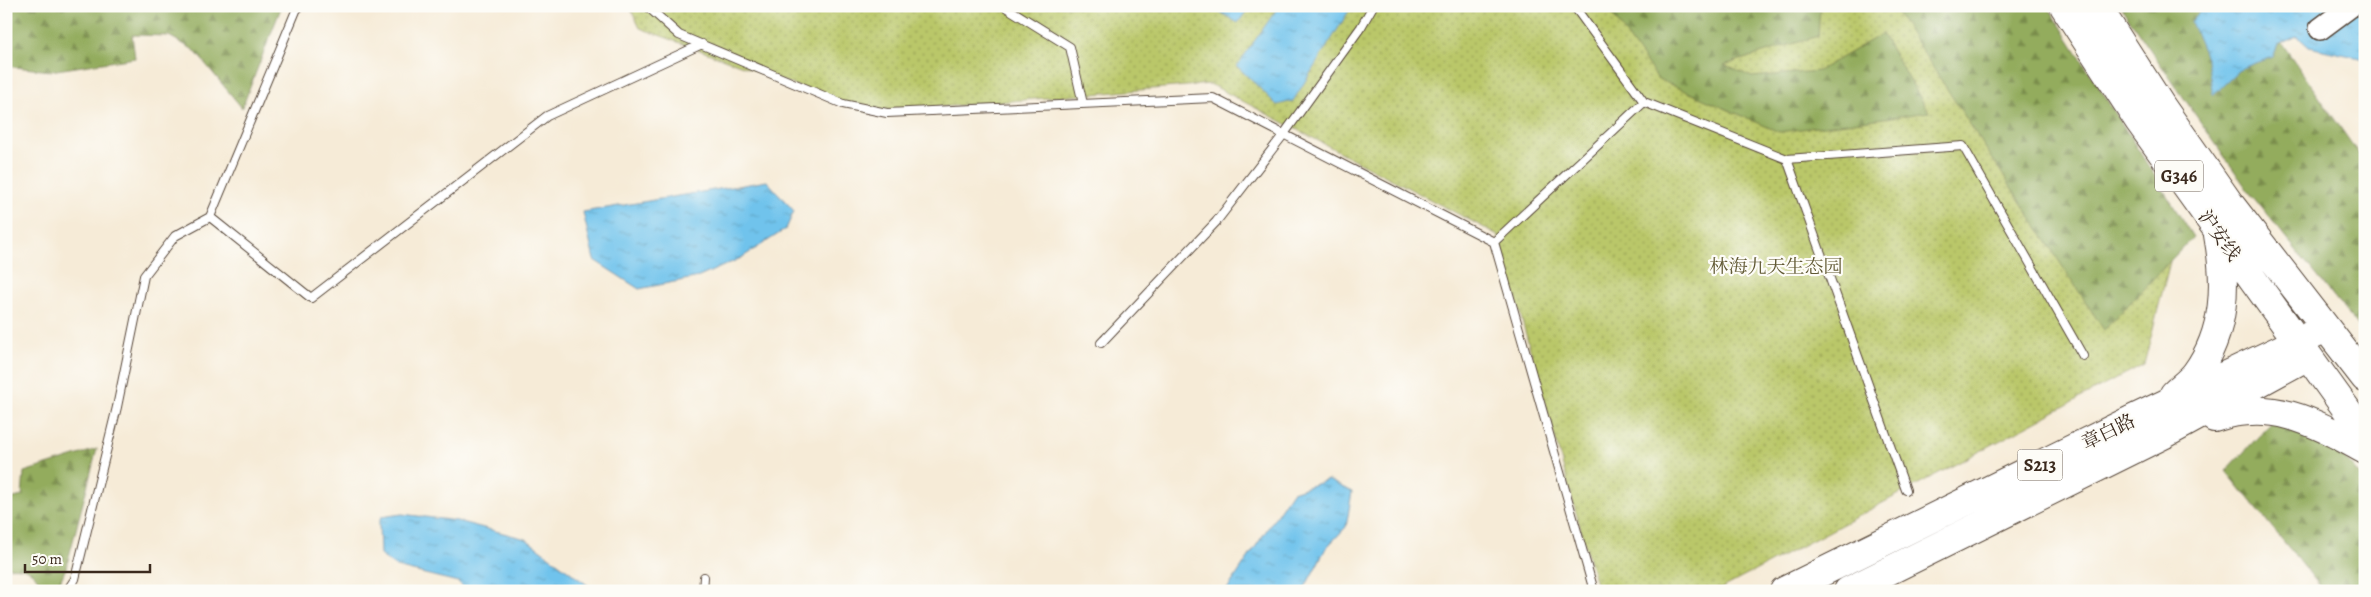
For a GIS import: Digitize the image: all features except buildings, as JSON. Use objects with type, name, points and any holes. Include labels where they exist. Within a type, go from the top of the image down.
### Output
[{"type":"highway","name":"沪安线","points":[[2064,6],[2139,121],[2365,435]]},
{"type":"highway","name":"沪安线","points":[[2097,6],[2162,107],[2230,204],[2365,378]]},
{"type":"highway","points":[[2163,405],[2196,374],[2210,349],[2219,327],[2224,300],[2224,266],[2218,232]]},
{"type":"highway","points":[[2302,350],[2331,334]]},
{"type":"highway","name":"章白路","points":[[1784,591],[2163,405],[2302,350]]},
{"type":"highway","name":"章白路","points":[[1848,591],[2165,434],[2302,350]]},
{"type":"highway","points":[[2165,434],[2235,411],[2255,410],[2298,417],[2321,426],[2365,450]]},
{"type":"main road","points":[[2320,29],[2351,6]]},
{"type":"lane","points":[[67,591],[74,579],[117,407],[144,276],[175,236],[210,217],[298,6]]},
{"type":"lane","points":[[647,6],[679,35],[843,104],[887,113],[1213,98],[1494,242],[1594,591]]},
{"type":"lane","points":[[1004,6],[1070,47],[1083,104]]},
{"type":"lane","points":[[1101,343],[1216,222],[1284,134],[1361,26],[1373,6]]},
{"type":"lane","points":[[1574,6],[1644,102],[1787,159],[1963,146],[2084,356]]},
{"type":"lane","points":[[210,217],[311,298],[547,116],[702,44]]},
{"type":"lane","points":[[1494,242],[1644,102]]},
{"type":"lane","points":[[1787,159],[1906,490]]},
{"type":"lane","points":[[703,591],[704,577]]},
{"type":"green space","points":[[6,6],[272,6],[281,8],[242,108],[194,50],[169,36],[132,35],[135,58],[50,71],[6,66]]},
{"type":"green space","name":"林海九天生态园","points":[[629,6],[2022,6],[2174,246],[2144,364],[1717,591],[1598,591],[1498,235],[1210,84],[870,113],[640,28]]},
{"type":"green space","points":[[1606,6],[1820,6],[1818,36],[1724,65],[1752,77],[1818,71],[1882,34],[1929,112],[1779,132],[1658,79]]},
{"type":"green space","points":[[1893,6],[2048,6],[2193,237],[2104,330]]},
{"type":"green space","points":[[2120,6],[2256,6],[2365,163],[2365,335],[2249,192]]},
{"type":"green space","points":[[2272,422],[2337,450],[2365,481],[2365,591],[2324,591],[2226,471]]},
{"type":"green space","points":[[97,449],[66,568],[56,591],[45,591],[30,571],[21,568],[6,568],[6,500],[22,496],[24,472]]},
{"type":"water","points":[[1210,6],[1250,6],[1238,23]]},
{"type":"water","points":[[1279,6],[1352,6],[1293,101],[1277,105],[1237,66]]},
{"type":"water","points":[[2204,6],[2365,6],[2365,59],[2309,47],[2297,36],[2278,45],[2273,57],[2242,68],[2213,95],[2207,60],[2191,22]]},
{"type":"water","points":[[767,181],[794,211],[786,229],[741,258],[699,277],[639,289],[594,260],[583,212]]},
{"type":"water","points":[[1328,480],[1352,492],[1346,527],[1326,548],[1303,591],[1226,591],[1292,492]]},
{"type":"water","points":[[402,514],[457,521],[526,539],[590,587],[591,591],[468,591],[458,582],[396,567],[380,555],[379,522],[381,517]]}]
